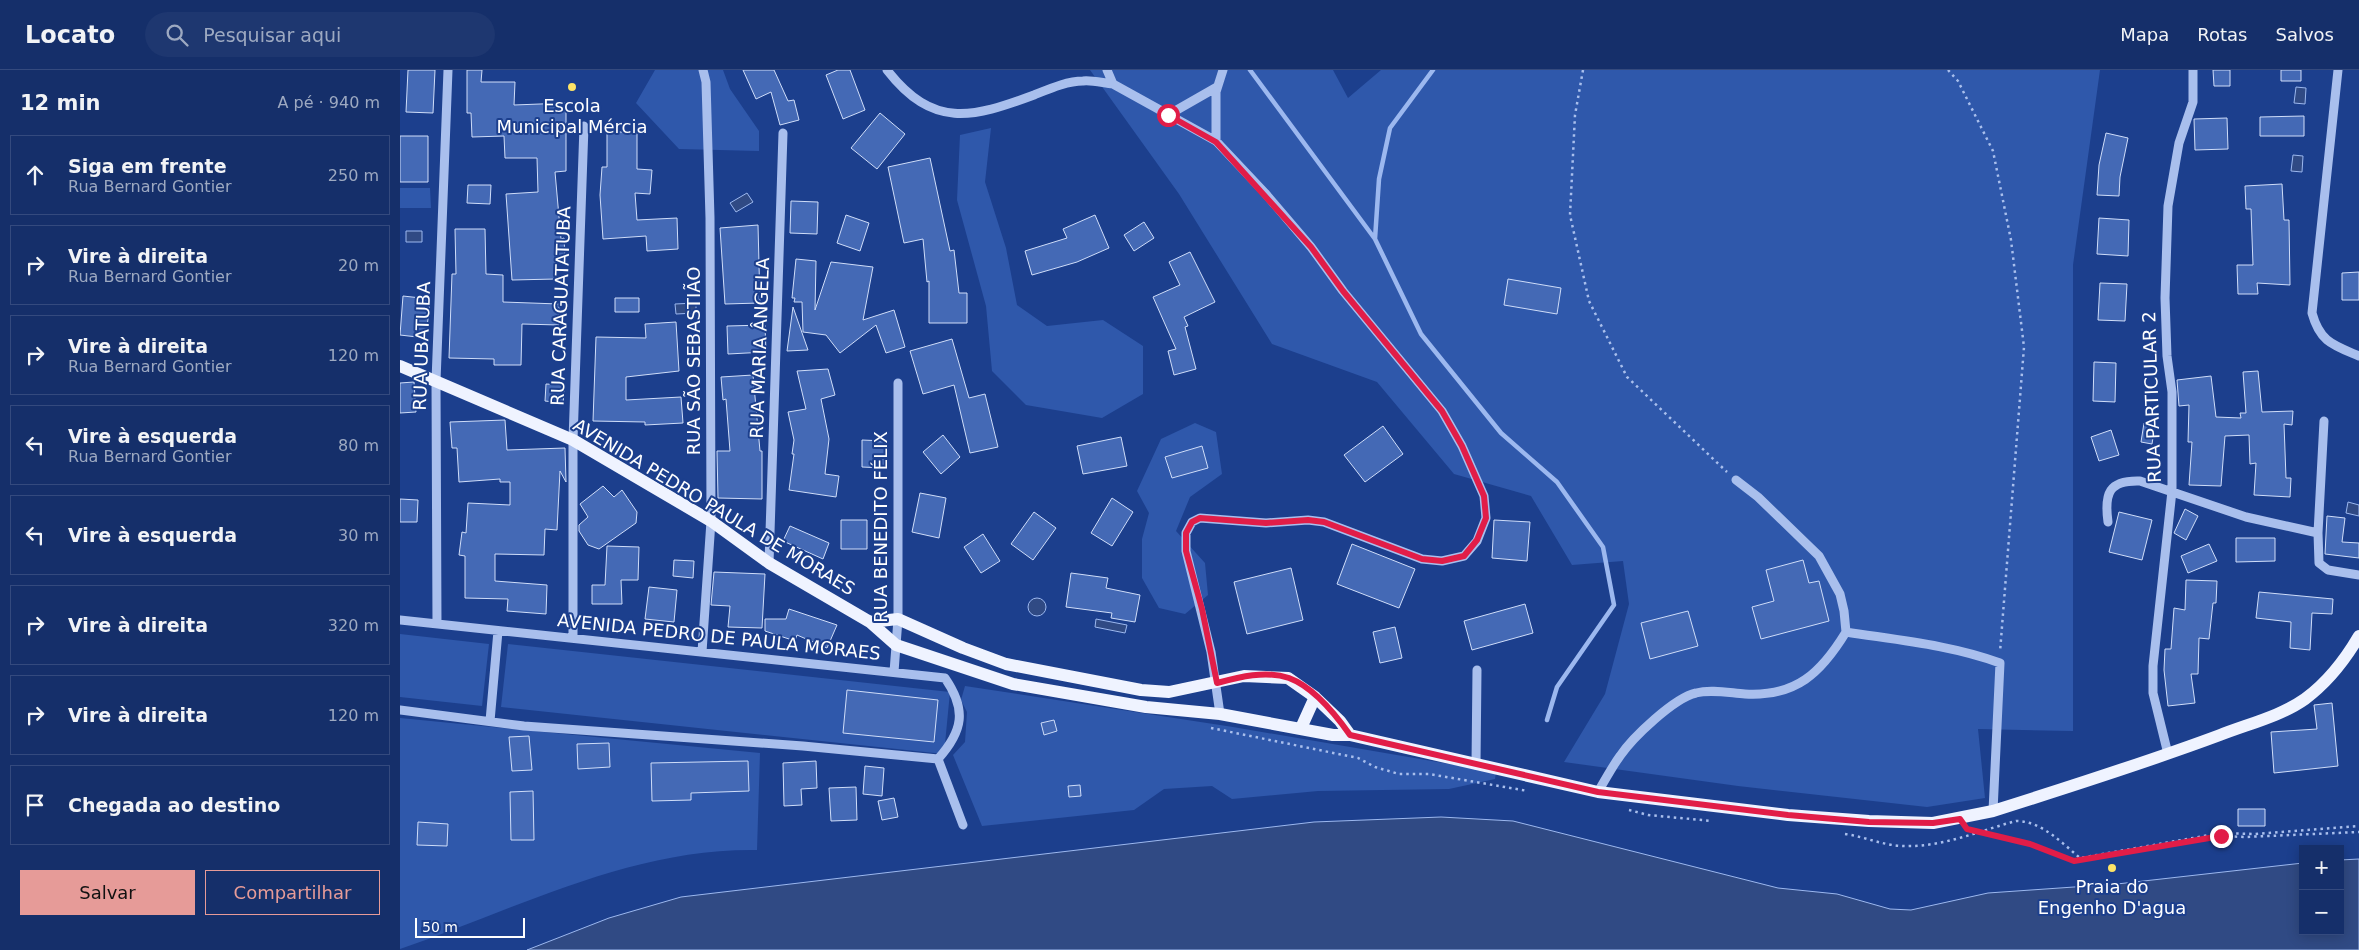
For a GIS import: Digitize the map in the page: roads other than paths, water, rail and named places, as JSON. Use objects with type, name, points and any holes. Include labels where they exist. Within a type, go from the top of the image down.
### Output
[{"type":"main road","name":"AVENIDA PEDRO PAULA DE MORAES","points":[[400,366],[573,440],[711,521],[769,563],[870,622],[896,645],[957,667],[1013,684],[1082,697],[1146,707],[1220,714],[1333,735],[1350,735],[1598,792],[1788,815],[1869,822],[1933,823],[1960,819],[1992,811],[2168,754],[2271,716],[2303,700],[2325,683],[2348,655],[2359,636]]},
{"type":"main road","points":[[870,622],[898,619],[962,648],[1006,664],[1102,684],[1169,692],[1244,676],[1288,678],[1315,697],[1340,721],[1350,735]]},
{"type":"main road","points":[[1301,728],[1315,697]]},
{"type":"street","name":"RUA UBATUBA","points":[[437,624],[436,381],[448,70]]},
{"type":"street","name":"RUA SÃO SEBASTIÃO","points":[[702,652],[711,521],[710,218],[706,82],[703,70]]},
{"type":"street","points":[[887,70],[900,86],[935,110],[955,115],[980,112],[1057,86],[1082,80],[1113,84],[1216,142],[1311,247],[1343,291],[1442,411],[1462,446],[1484,496],[1486,518],[1477,540],[1464,556],[1442,561],[1422,559],[1324,522],[1308,520],[1266,523],[1200,518],[1192,522],[1186,533],[1186,551],[1202,609],[1217,683],[1220,714]]},
{"type":"street","points":[[1107,70],[1113,84]]},
{"type":"street","points":[[1216,142],[1217,87],[1223,70]]},
{"type":"street","name":"RUA PARTICULAR 2","points":[[2168,754],[2154,701],[2153,666],[2172,491],[2172,392],[2167,356],[2165,298],[2168,206],[2179,143],[2193,102],[2193,70]]},
{"type":"street","points":[[2338,70],[2312,313],[2320,334],[2329,343],[2359,356]]},
{"type":"street","points":[[1168,115],[1217,87]]},
{"type":"street","name":"RUA CARAGUATATUBA","points":[[573,638],[573,440],[584,126]]},
{"type":"street","name":"RUA MARIA ÂNGELA","points":[[769,563],[783,133]]},
{"type":"street","name":"RUA BENEDITO FÉLIX","points":[[894,672],[898,619],[898,383]]},
{"type":"street","points":[[2324,421],[2318,532],[2319,563],[2323,567],[2359,575]]},
{"type":"street","points":[[1598,792],[1620,756],[1632,741],[1678,700],[1697,692],[1771,694],[1794,686],[1814,674],[1832,655],[1846,632],[1840,594],[1819,556],[1758,497],[1736,480]]},
{"type":"street","points":[[2108,522],[2107,495],[2115,484],[2127,481],[2140,481],[2246,517],[2318,532]]},
{"type":"street","name":"AVENIDA PEDRO DE PAULA MORAES","points":[[400,620],[946,678]]},
{"type":"street","points":[[490,721],[498,631]]},
{"type":"street","points":[[1846,632],[1945,648],[2000,663],[1992,811]]},
{"type":"street","points":[[938,759],[953,742],[960,723],[955,698],[946,678],[957,667]]},
{"type":"street","points":[[1476,764],[1477,670]]},
{"type":"street","points":[[400,710],[490,721],[803,746],[938,759]]},
{"type":"street","points":[[938,759],[963,825]]},
{"type":"waterway","points":[[1250,70],[1375,239]]},
{"type":"waterway","points":[[1433,70],[1390,128],[1379,179],[1375,239],[1421,334],[1501,433],[1557,482],[1603,547],[1614,605],[1557,687],[1547,720]]},
{"type":"place","name":"Escola Municipal Mércia","points":[[572,87]]},
{"type":"place","name":"Praia do Engenho D'agua","points":[[2112,868]]}]
